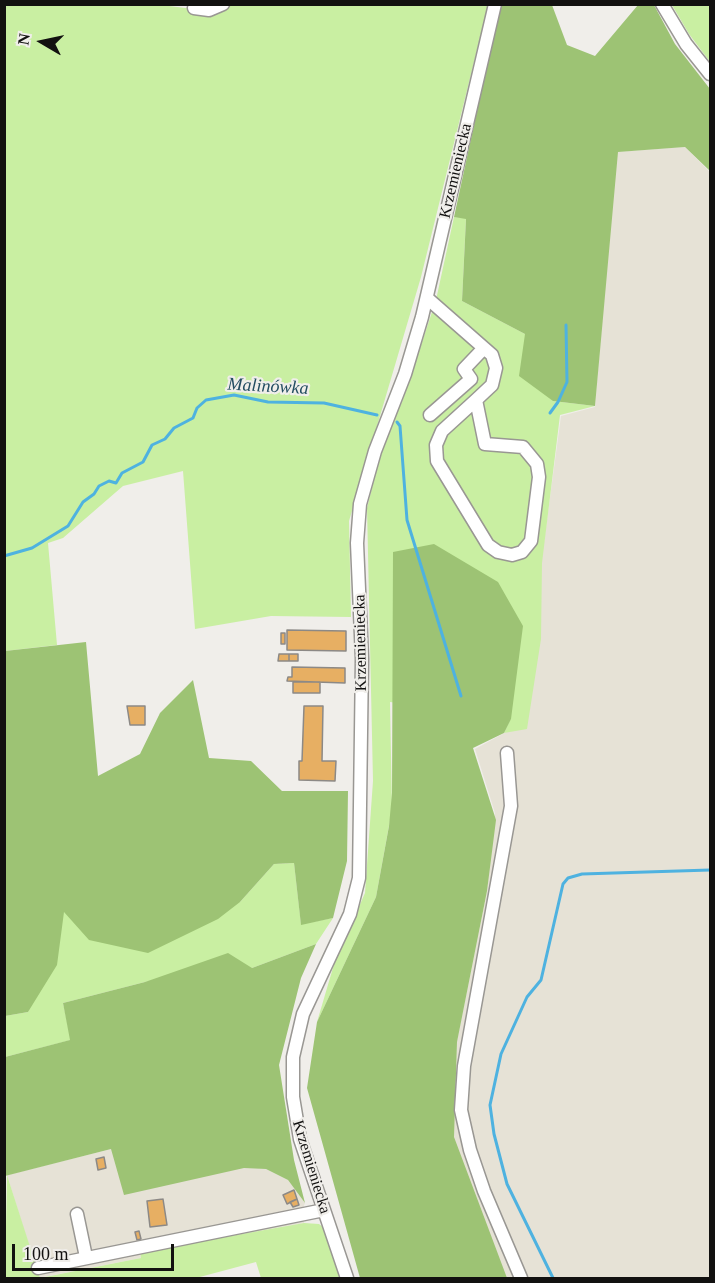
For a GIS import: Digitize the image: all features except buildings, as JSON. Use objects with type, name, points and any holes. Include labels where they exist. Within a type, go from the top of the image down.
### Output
[{"type":"street","points":[[194,8],[209,10],[223,4]]},
{"type":"street","name":"Krzemieniecka","points":[[347,1278],[298,1129],[292,1089],[293,1057],[307,1004],[356,897],[361,838],[362,669],[358,520],[369,468],[405,374],[427,298],[495,4]]},
{"type":"street","points":[[662,4],[686,44],[711,74]]},
{"type":"street","points":[[427,298],[492,355],[496,368],[492,385],[442,431],[436,444],[437,461],[488,545],[498,552],[512,555],[522,552],[531,541],[540,477],[537,464],[523,447],[485,444],[476,400]]},
{"type":"street","points":[[430,415],[471,379],[460,365],[484,348]]},
{"type":"street","points":[[507,753],[512,806],[464,1066],[461,1110],[470,1150],[484,1191],[521,1278]]},
{"type":"street","points":[[38,1268],[324,1210]]},
{"type":"street","points":[[77,1214],[86,1257]]},
{"type":"shaded area","points":[[685,147],[710,172],[710,1278],[506,1278],[453,1139],[457,1041],[487,891],[495,813],[475,749],[510,730],[541,564],[561,416],[595,407],[616,152]]},
{"type":"shaded area","points":[[111,1149],[266,1169],[288,1180],[305,1203],[302,1210],[304,1223],[140,1252],[141,1258],[39,1278],[7,1175]]},
{"type":"green space","points":[[153,4],[218,12],[228,4],[488,5],[421,277],[349,521],[351,617],[271,616],[195,629],[183,471],[123,486],[63,538],[48,543],[57,645],[5,651],[4,5]]},
{"type":"green space","points":[[500,5],[552,5],[567,45],[595,56],[638,5],[654,5],[675,44],[710,89],[710,171],[685,147],[618,152],[595,406],[553,401],[519,376],[525,334],[462,301],[466,219],[454,217]]},
{"type":"green space","points":[[672,5],[710,5],[710,62],[689,34]]},
{"type":"green space","points":[[454,217],[466,218],[462,301],[525,334],[553,401],[595,406],[560,415],[542,563],[541,639],[527,729],[504,733],[511,718],[390,702],[392,809],[376,897],[317,1022],[335,961],[365,893],[373,781],[367,508],[385,435],[402,402],[436,300]]},
{"type":"green space","points":[[434,544],[498,582],[523,626],[511,719],[504,733],[473,748],[496,820],[487,891],[457,1042],[454,1137],[507,1278],[360,1278],[307,1088],[317,1022],[376,897],[389,826],[392,793],[393,552]]},
{"type":"green space","points":[[86,642],[98,776],[140,754],[160,713],[193,680],[209,758],[251,761],[282,791],[348,791],[347,861],[333,918],[301,925],[294,863],[274,864],[240,902],[218,919],[148,953],[89,940],[64,912],[57,965],[28,1012],[5,1016],[5,651]]},
{"type":"green space","points":[[294,863],[301,924],[333,918],[316,944],[252,968],[145,982],[63,1003],[71,1040],[5,1057],[5,1016],[28,1012],[64,911],[240,902],[274,864]]},
{"type":"green space","points":[[316,944],[301,978],[279,1065],[294,1160],[305,1203],[288,1180],[266,1169],[244,1168],[124,1195],[111,1149],[5,1176],[5,1057],[70,1040],[63,1003],[145,982],[228,953],[252,968]]},
{"type":"green space","points":[[7,1175],[40,1278],[5,1278]]},
{"type":"green space","points":[[304,1223],[319,1224],[324,1228],[341,1278],[261,1278],[256,1262],[196,1278],[40,1278],[141,1258],[140,1252]]},
{"type":"waterway","points":[[550,413],[567,382],[566,325]]},
{"type":"waterway","name":"Malinówka","points":[[4,556],[32,548],[68,526],[83,502],[94,494],[99,486],[109,481],[116,483],[122,473],[143,462],[152,445],[165,439],[174,428],[193,418],[197,408],[206,400],[234,395],[268,402],[324,403],[377,415]]},
{"type":"waterway","name":"Malinówka","points":[[397,422],[400,426],[407,520],[461,696]]},
{"type":"waterway","points":[[553,1278],[507,1184],[494,1134],[490,1105],[501,1054],[527,997],[541,980],[563,884],[568,878],[582,874],[710,870]]}]
